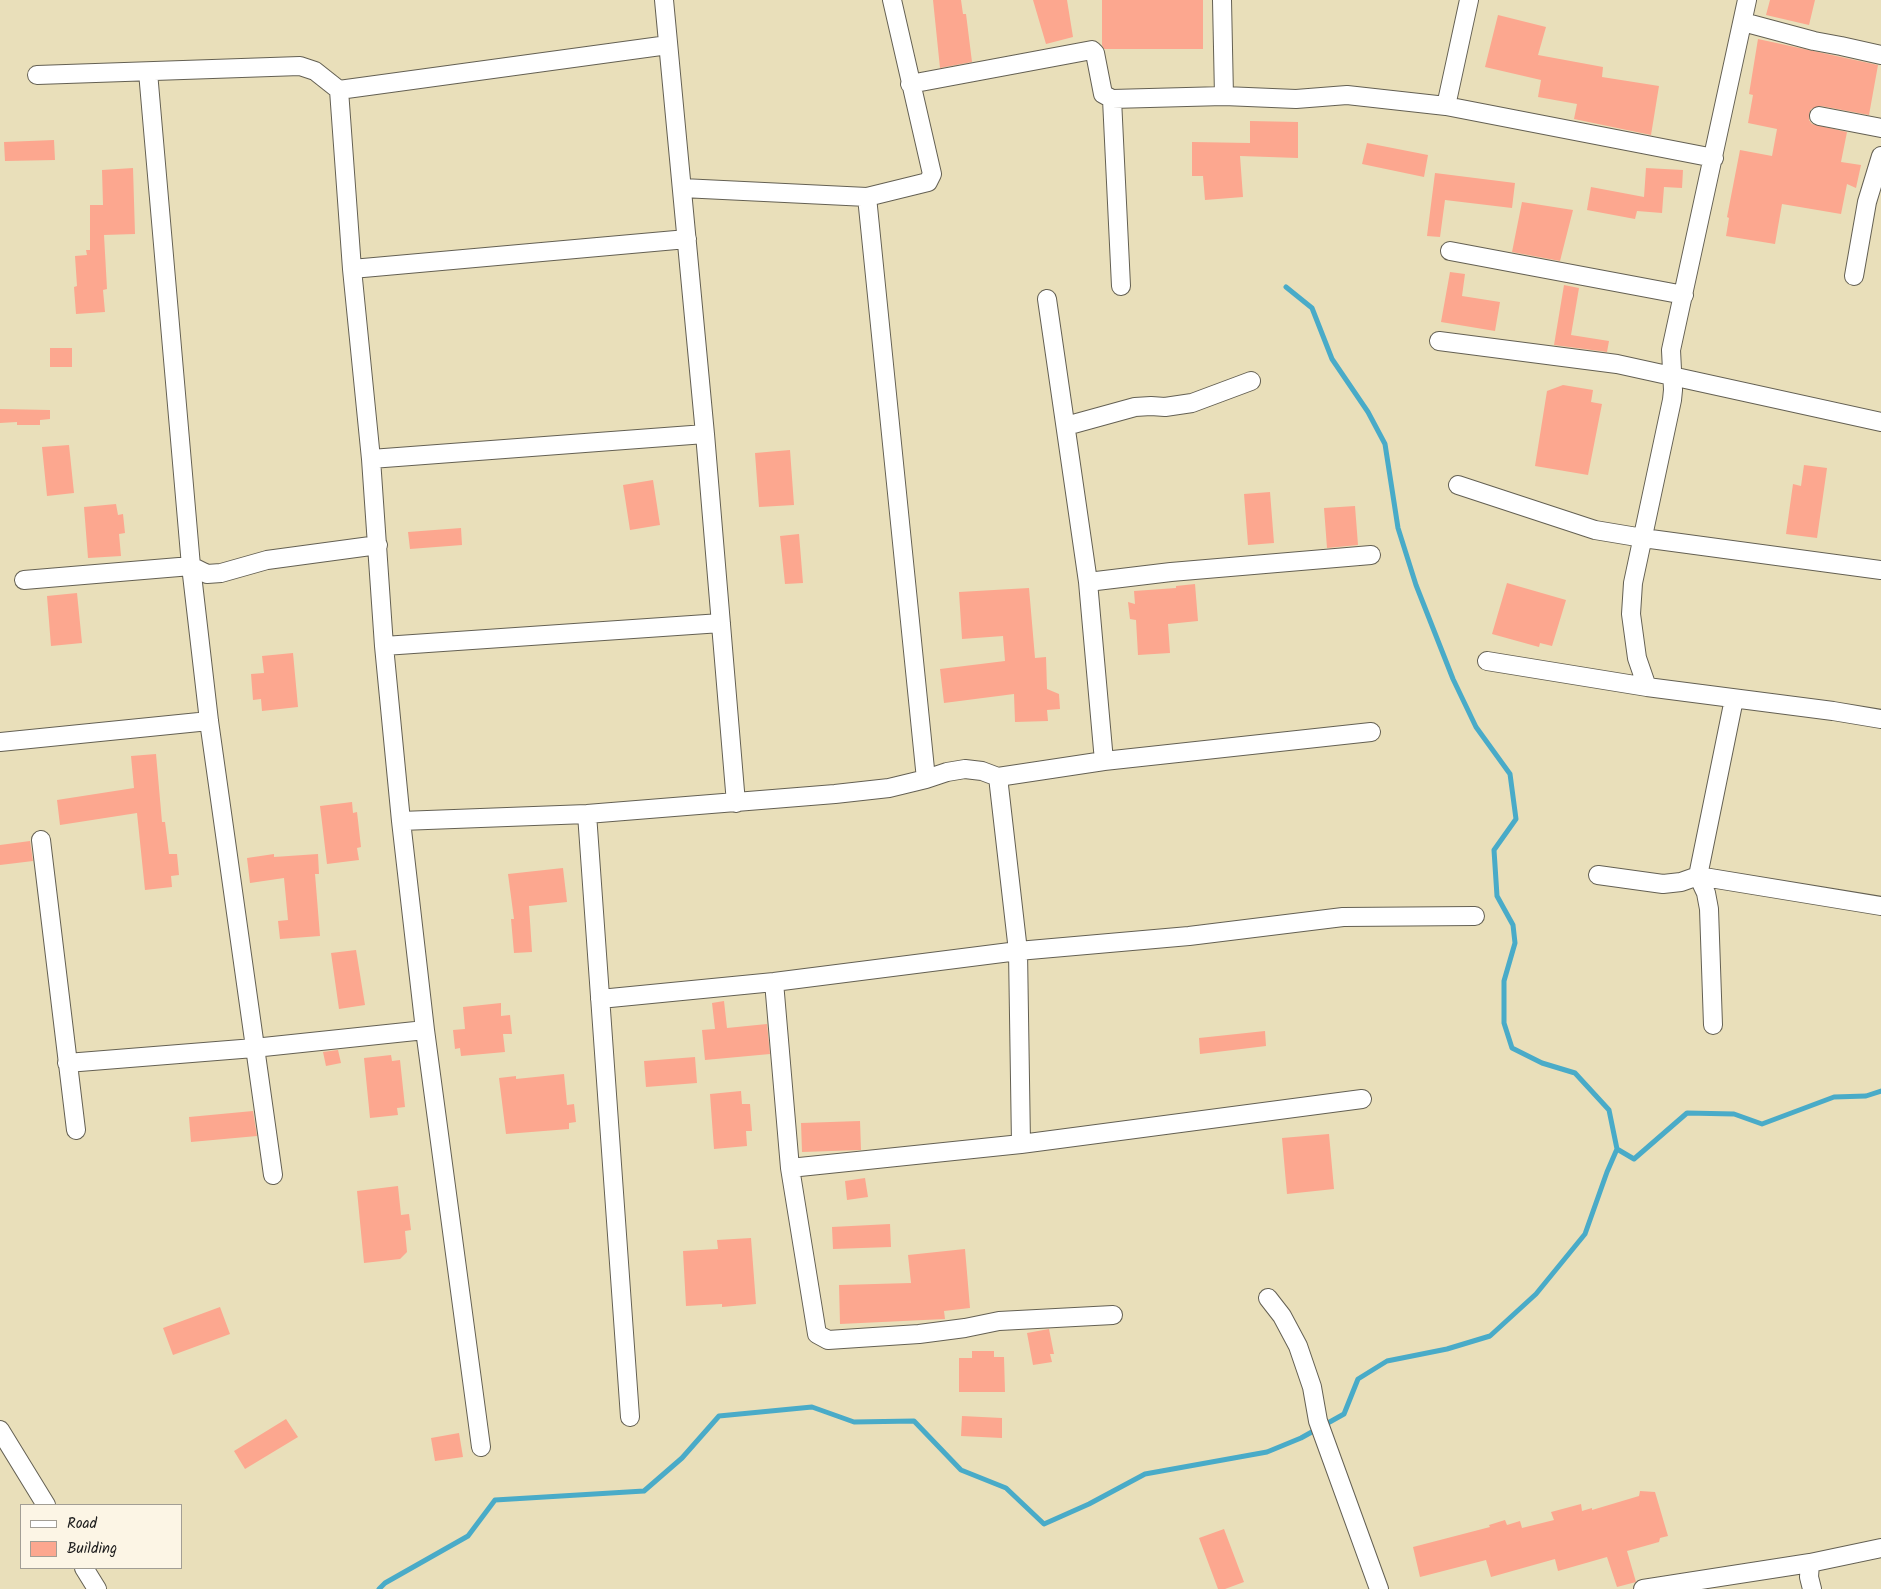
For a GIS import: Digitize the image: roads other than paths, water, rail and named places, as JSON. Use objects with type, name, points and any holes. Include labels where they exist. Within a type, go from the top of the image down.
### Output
[{"type":"street","points":[[664,0],[705,434],[736,803]]},
{"type":"street","points":[[682,188],[868,197],[924,183],[931,179],[932,174],[892,0]]},
{"type":"street","points":[[1222,0],[1224,96]]},
{"type":"street","points":[[1446,106],[1469,0]]},
{"type":"street","points":[[1647,687],[1637,658],[1631,614],[1633,583],[1672,400],[1671,350],[1747,0]]},
{"type":"street","points":[[1743,22],[1814,41],[1881,55]]},
{"type":"street","points":[[37,75],[300,66],[315,71],[340,90],[668,45]]},
{"type":"street","points":[[910,84],[1092,50],[1095,53],[1103,94],[1112,99],[1224,96],[1296,99],[1347,95],[1446,106],[1714,158]]},
{"type":"street","points":[[148,72],[191,566],[209,721],[273,1175]]},
{"type":"street","points":[[340,90],[352,269],[371,459],[384,646],[401,821],[425,1030],[482,1447]]},
{"type":"street","points":[[1112,99],[1121,286]]},
{"type":"street","points":[[1819,116],[1881,128]]},
{"type":"street","points":[[1854,276],[1867,202],[1881,156]]},
{"type":"street","points":[[868,197],[926,780]]},
{"type":"street","points":[[352,269],[687,239]]},
{"type":"street","points":[[1450,251],[1684,295]]},
{"type":"street","points":[[1047,299],[1088,582],[1104,761]]},
{"type":"street","points":[[1439,342],[1616,364],[1881,422]]},
{"type":"street","points":[[1066,426],[1135,407],[1151,406],[1165,408],[1192,403],[1251,381]]},
{"type":"street","points":[[371,459],[705,434]]},
{"type":"street","points":[[1458,485],[1595,530],[1881,570]]},
{"type":"street","points":[[24,580],[191,566],[207,574],[221,573],[267,560],[378,545]]},
{"type":"street","points":[[1088,582],[1171,572],[1371,555]]},
{"type":"street","points":[[384,646],[721,624]]},
{"type":"street","points":[[1487,661],[1647,687],[1881,719]]},
{"type":"street","points":[[1713,1025],[1710,909],[1706,893],[1698,876],[1734,699]]},
{"type":"street","points":[[0,742],[209,721]]},
{"type":"street","points":[[401,821],[587,814],[736,803],[889,788],[965,769],[982,771],[998,777],[1104,761],[1371,732]]},
{"type":"street","points":[[998,777],[1018,951],[1021,1144]]},
{"type":"street","points":[[587,814],[630,1417]]},
{"type":"street","points":[[42,840],[76,1130]]},
{"type":"street","points":[[1598,875],[1662,884],[1681,882],[1698,876],[1881,906]]},
{"type":"street","points":[[600,999],[774,982],[1018,951],[1189,936],[1343,917],[1475,916]]},
{"type":"street","points":[[774,982],[790,1168],[816,1334],[828,1340],[919,1334],[999,1321],[1113,1315]]},
{"type":"street","points":[[67,1063],[254,1048],[425,1030]]},
{"type":"street","points":[[790,1168],[1021,1144],[1362,1099]]},
{"type":"street","points":[[1268,1298],[1282,1316],[1298,1346],[1312,1387],[1318,1421],[1379,1589]]},
{"type":"street","points":[[0,1430],[45,1504]]},
{"type":"street","points":[[1643,1589],[1810,1563],[1881,1548]]},
{"type":"street","points":[[1810,1563],[1809,1578],[1812,1589]]},
{"type":"street","points":[[85,1569],[97,1589]]},
{"type":"waterway","points":[[1286,287],[1312,308],[1332,359],[1368,412],[1385,444],[1398,528],[1416,585],[1453,679],[1476,727],[1510,774],[1516,819],[1494,850],[1497,896],[1513,925],[1515,943],[1504,981],[1504,1023],[1512,1048],[1542,1063],[1575,1073],[1609,1110],[1617,1149],[1634,1159],[1687,1113],[1734,1114],[1762,1124],[1834,1097],[1866,1096],[1881,1091]]},
{"type":"waterway","points":[[379,1589],[385,1583],[468,1536],[495,1500],[644,1491],[682,1458],[719,1416],[812,1407],[854,1422],[914,1421],[961,1470],[1006,1488],[1044,1524],[1089,1504],[1145,1474],[1267,1452],[1301,1438],[1344,1414],[1358,1379],[1387,1361],[1447,1349],[1490,1336],[1536,1294],[1585,1234],[1617,1149]]}]
